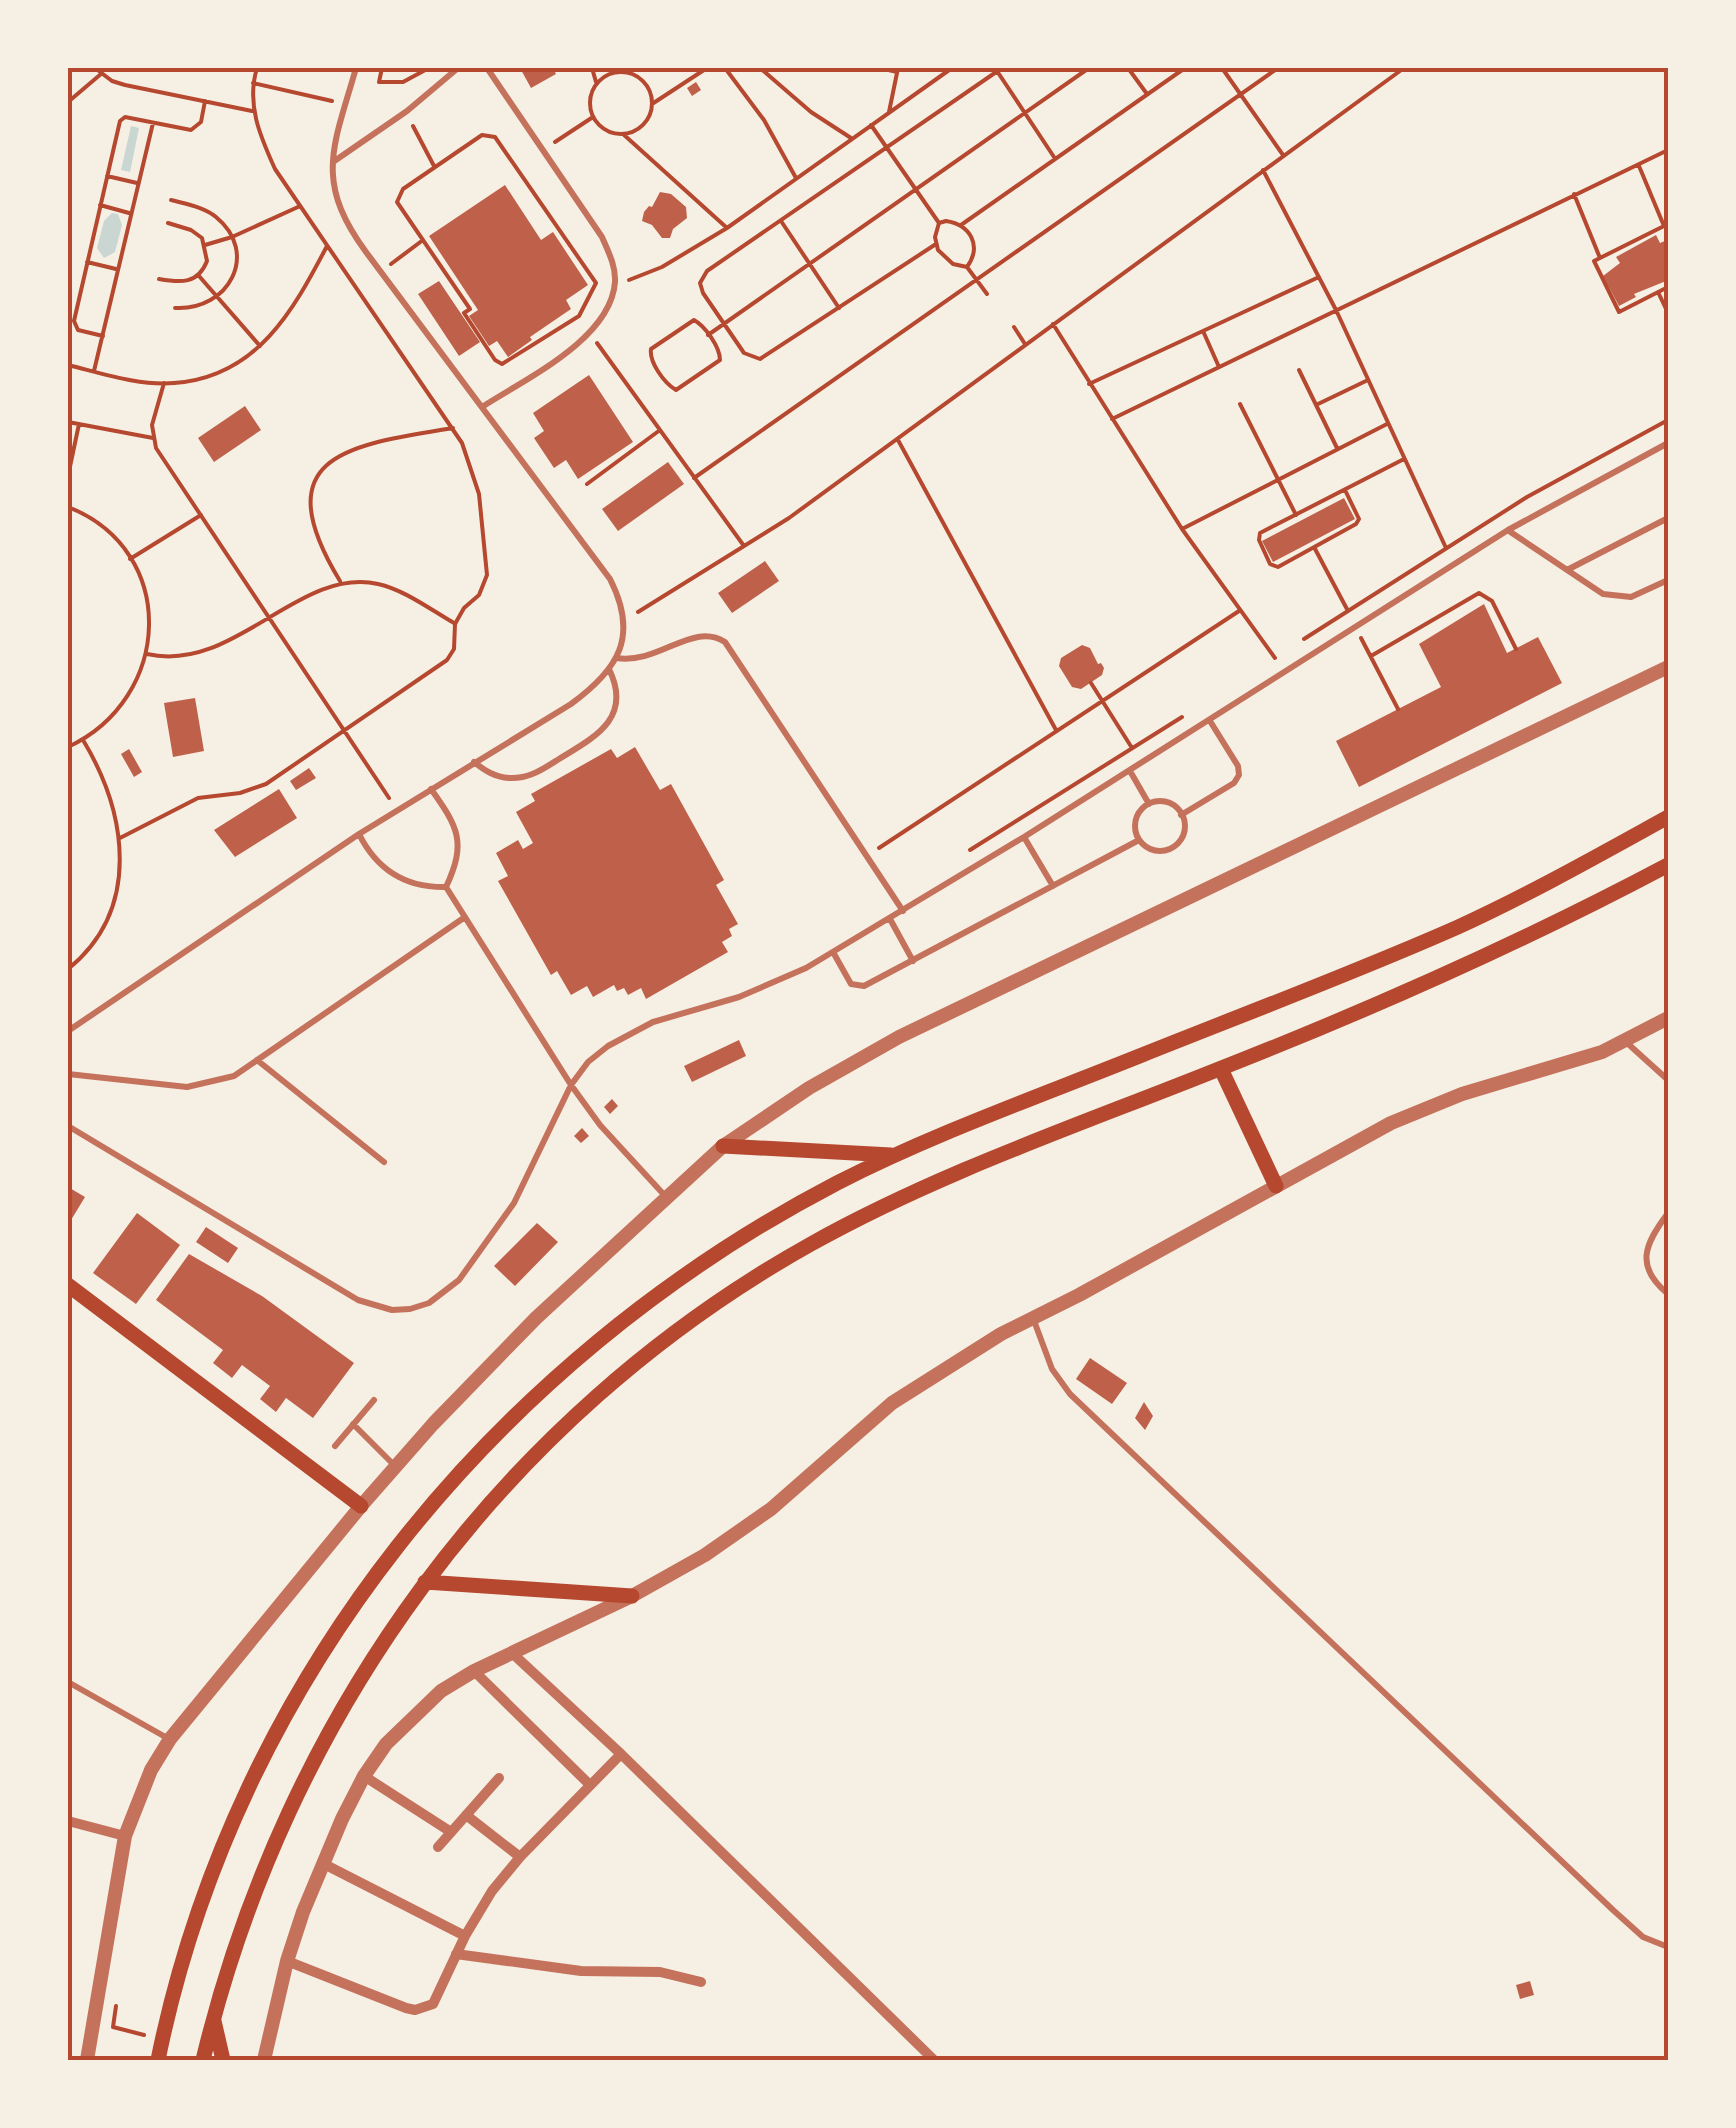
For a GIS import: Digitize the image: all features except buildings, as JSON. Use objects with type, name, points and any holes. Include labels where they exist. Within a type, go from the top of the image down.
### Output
[{"type":"main road","points":[[158,2060],[201,1902],[248,1789],[304,1681],[409,1530],[522,1406],[627,1316],[741,1238],[895,1155],[1410,948],[1533,890],[1668,817]]},
{"type":"main road","points":[[202,2060],[247,1910],[292,1801],[346,1698],[425,1582],[485,1507],[566,1423],[657,1345],[747,1282],[814,1242],[884,1208],[1508,947],[1668,865]]},
{"type":"main road","points":[[1221,1069],[1276,1186]]},
{"type":"main road","points":[[724,1146],[895,1155]]},
{"type":"main road","points":[[68,1284],[362,1506]]},
{"type":"main road","points":[[425,1582],[632,1596]]},
{"type":"main road","points":[[213,2017],[223,2060]]},
{"type":"street","points":[[87,2060],[125,1836],[144,1786],[170,1740],[396,1467],[536,1318],[724,1146],[809,1088],[899,1038],[1668,667]]},
{"type":"street","points":[[264,2060],[288,1961],[322,1863],[364,1776],[386,1744],[441,1691],[474,1671],[632,1596],[704,1555],[771,1509],[870,1422],[928,1378],[1033,1318],[1426,1107],[1602,1052],[1668,1018]]},
{"type":"street","points":[[512,1653],[934,2060]]},
{"type":"street","points":[[474,1671],[590,1785]]},
{"type":"street","points":[[288,1961],[406,2008],[424,2008],[439,1997],[465,1936],[492,1892],[520,1857],[621,1754]]},
{"type":"street","points":[[364,1776],[450,1832]]},
{"type":"street","points":[[438,1847],[499,1778]]},
{"type":"street","points":[[466,1815],[520,1857]]},
{"type":"street","points":[[68,1821],[125,1836]]},
{"type":"street","points":[[322,1863],[465,1936]]},
{"type":"street","points":[[456,1954],[581,1971],[660,1972],[701,1982]]},
{"type":"lane","points":[[68,1031],[360,834],[571,704],[592,689],[616,658],[625,620],[610,579],[347,226],[338,208],[332,162],[356,68]]},
{"type":"lane","points":[[332,162],[407,112],[458,68]]},
{"type":"lane","points":[[482,407],[590,333],[607,310],[615,282],[602,237],[486,68]]},
{"type":"lane","points":[[68,1126],[358,1300],[392,1310],[410,1310],[429,1303],[460,1280],[496,1231],[530,1174],[571,1085],[588,1062],[630,1032],[773,984],[834,952],[1210,721],[1508,530],[1668,443]]},
{"type":"lane","points":[[1567,570],[1668,518]]},
{"type":"lane","points":[[1508,530],[1603,594],[1616,598],[1644,592],[1668,580]]},
{"type":"lane","points":[[616,658],[653,656],[700,635],[709,634],[725,642],[903,911]]},
{"type":"lane","points":[[474,762],[496,776],[521,778],[592,738],[607,725],[615,707],[616,688],[609,669]]},
{"type":"lane","points":[[1181,814],[1234,783],[1239,775],[1238,766],[1210,721]]},
{"type":"lane","points":[[1130,771],[1149,804]]},
{"type":"lane","points":[[430,790],[452,820],[458,839],[456,860],[446,887]]},
{"type":"lane","points":[[1167,803],[1181,814],[1184,831],[1176,845],[1152,850],[1138,840],[1137,816],[1149,804],[1167,803]]},
{"type":"lane","points":[[360,834],[373,858],[394,876],[419,886],[446,887]]},
{"type":"lane","points":[[1024,837],[1053,886]]},
{"type":"lane","points":[[834,952],[848,980],[860,987],[1138,840]]},
{"type":"lane","points":[[446,887],[571,1085],[666,1198]]},
{"type":"lane","points":[[68,1074],[187,1087],[234,1076],[465,916]]},
{"type":"lane","points":[[890,919],[913,961]]},
{"type":"lane","points":[[1624,1041],[1668,1080]]},
{"type":"lane","points":[[258,1060],[384,1162]]},
{"type":"lane","points":[[1668,1213],[1650,1238],[1646,1265],[1668,1294]]},
{"type":"lane","points":[[1033,1318],[1052,1368],[1070,1394],[1613,1910],[1643,1937],[1668,1947]]},
{"type":"lane","points":[[334,1446],[374,1400]]},
{"type":"lane","points":[[353,1424],[396,1467]]},
{"type":"lane","points":[[68,1682],[170,1740]]},
{"type":"path","points":[[94,68],[125,84],[254,111]]},
{"type":"path","points":[[120,838],[198,798],[254,790],[448,660],[454,649],[455,624],[478,594],[487,565],[475,476],[452,428],[270,158],[254,111],[252,83],[257,68]]},
{"type":"path","points":[[382,68],[379,82],[403,82],[429,68]]},
{"type":"path","points":[[592,68],[596,84]]},
{"type":"path","points":[[652,104],[707,68]]},
{"type":"path","points":[[725,68],[764,120],[796,178]]},
{"type":"path","points":[[760,68],[801,104],[852,138]]},
{"type":"path","points":[[880,68],[897,70],[889,112]]},
{"type":"path","points":[[615,282],[647,274],[727,228],[952,68]]},
{"type":"path","points":[[708,335],[1089,68]]},
{"type":"path","points":[[1128,68],[1146,94]]},
{"type":"path","points":[[939,223],[962,225],[1054,156],[1185,68]]},
{"type":"path","points":[[1222,68],[1284,155]]},
{"type":"path","points":[[694,478],[1278,68]]},
{"type":"path","points":[[625,620],[789,518],[1404,68]]},
{"type":"path","points":[[936,244],[760,359],[744,353],[703,292],[701,278],[998,69],[1054,156]]},
{"type":"path","points":[[623,134],[640,127],[652,104],[648,87],[627,72],[610,74],[596,84],[590,100],[593,118],[606,130],[623,134],[727,228]]},
{"type":"path","points":[[68,102],[100,74]]},
{"type":"path","points":[[403,82],[407,112],[435,168]]},
{"type":"path","points":[[252,83],[346,104]]},
{"type":"path","points":[[103,336],[78,330],[73,324],[121,119],[195,129],[201,122],[205,101]]},
{"type":"path","points":[[543,150],[593,118]]},
{"type":"path","points":[[94,371],[153,123]]},
{"type":"path","points":[[871,126],[939,223],[936,244],[947,261],[967,267],[987,294]]},
{"type":"path","points":[[482,136],[495,137],[596,283],[578,316],[506,363],[498,363],[464,313],[470,309],[423,240],[397,197],[482,136]]},
{"type":"path","points":[[1112,419],[1668,150]]},
{"type":"path","points":[[1638,164],[1666,225],[1594,261],[1619,312],[1668,286]]},
{"type":"path","points":[[1264,170],[1336,310],[1446,549]]},
{"type":"path","points":[[107,176],[139,183]]},
{"type":"path","points":[[1574,194],[1600,258]]},
{"type":"path","points":[[171,200],[210,212],[226,227],[236,255],[234,274],[218,297],[201,307],[175,308]]},
{"type":"path","points":[[100,205],[132,213]]},
{"type":"path","points":[[206,244],[232,237],[299,206]]},
{"type":"path","points":[[781,221],[839,308]]},
{"type":"path","points":[[159,279],[180,282],[199,276],[207,261],[206,244],[191,230],[168,223]]},
{"type":"path","points":[[962,225],[975,245],[967,267]]},
{"type":"path","points":[[380,271],[423,240]]},
{"type":"path","points":[[68,365],[164,383],[211,374],[260,346],[293,310],[327,246]]},
{"type":"path","points":[[87,262],[118,269]]},
{"type":"path","points":[[199,276],[260,346]]},
{"type":"path","points":[[1089,384],[1319,277]]},
{"type":"path","points":[[1658,292],[1668,313]]},
{"type":"path","points":[[689,321],[698,321],[708,335],[720,352],[720,360],[680,389],[673,389],[650,358],[650,348],[689,321]]},
{"type":"path","points":[[1053,324],[1182,529],[1275,658]]},
{"type":"path","points":[[1014,327],[1026,344]]},
{"type":"path","points":[[1203,331],[1218,367]]},
{"type":"path","points":[[590,333],[744,546]]},
{"type":"path","points":[[1299,370],[1337,448]]},
{"type":"path","points":[[1316,405],[1368,380]]},
{"type":"path","points":[[164,383],[154,412],[153,438],[161,457],[397,810]]},
{"type":"path","points":[[1240,404],[1296,515]]},
{"type":"path","points":[[68,422],[153,438]]},
{"type":"path","points":[[1182,529],[1388,423]]},
{"type":"path","points":[[68,476],[79,424]]},
{"type":"path","points":[[341,582],[320,544],[310,512],[313,488],[324,468],[341,452],[362,444],[452,428]]},
{"type":"path","points":[[588,484],[660,430]]},
{"type":"path","points":[[898,438],[1056,730]]},
{"type":"path","points":[[1345,490],[1358,515],[1356,524],[1272,566],[1259,542],[1259,534],[1404,459]]},
{"type":"path","points":[[68,507],[108,531],[130,559],[140,577],[149,615],[147,654],[124,704],[112,718],[68,747]]},
{"type":"path","points":[[130,559],[202,516]]},
{"type":"path","points":[[147,654],[175,657],[202,652],[341,582],[380,584],[455,624]]},
{"type":"path","points":[[1371,656],[1479,593],[1492,601],[1516,649]]},
{"type":"path","points":[[867,856],[1239,611]]},
{"type":"path","points":[[1091,683],[1132,748]]},
{"type":"path","points":[[68,969],[91,946],[111,911],[122,871],[120,838],[108,786],[83,740]]},
{"type":"path","points":[[113,2027],[118,2006]]},
{"type":"shaded area","points":[[131,126],[139,128],[130,172],[121,170]]},
{"type":"shaded area","points":[[112,213],[118,214],[122,225],[115,252],[104,258],[97,248],[104,221]]}]
